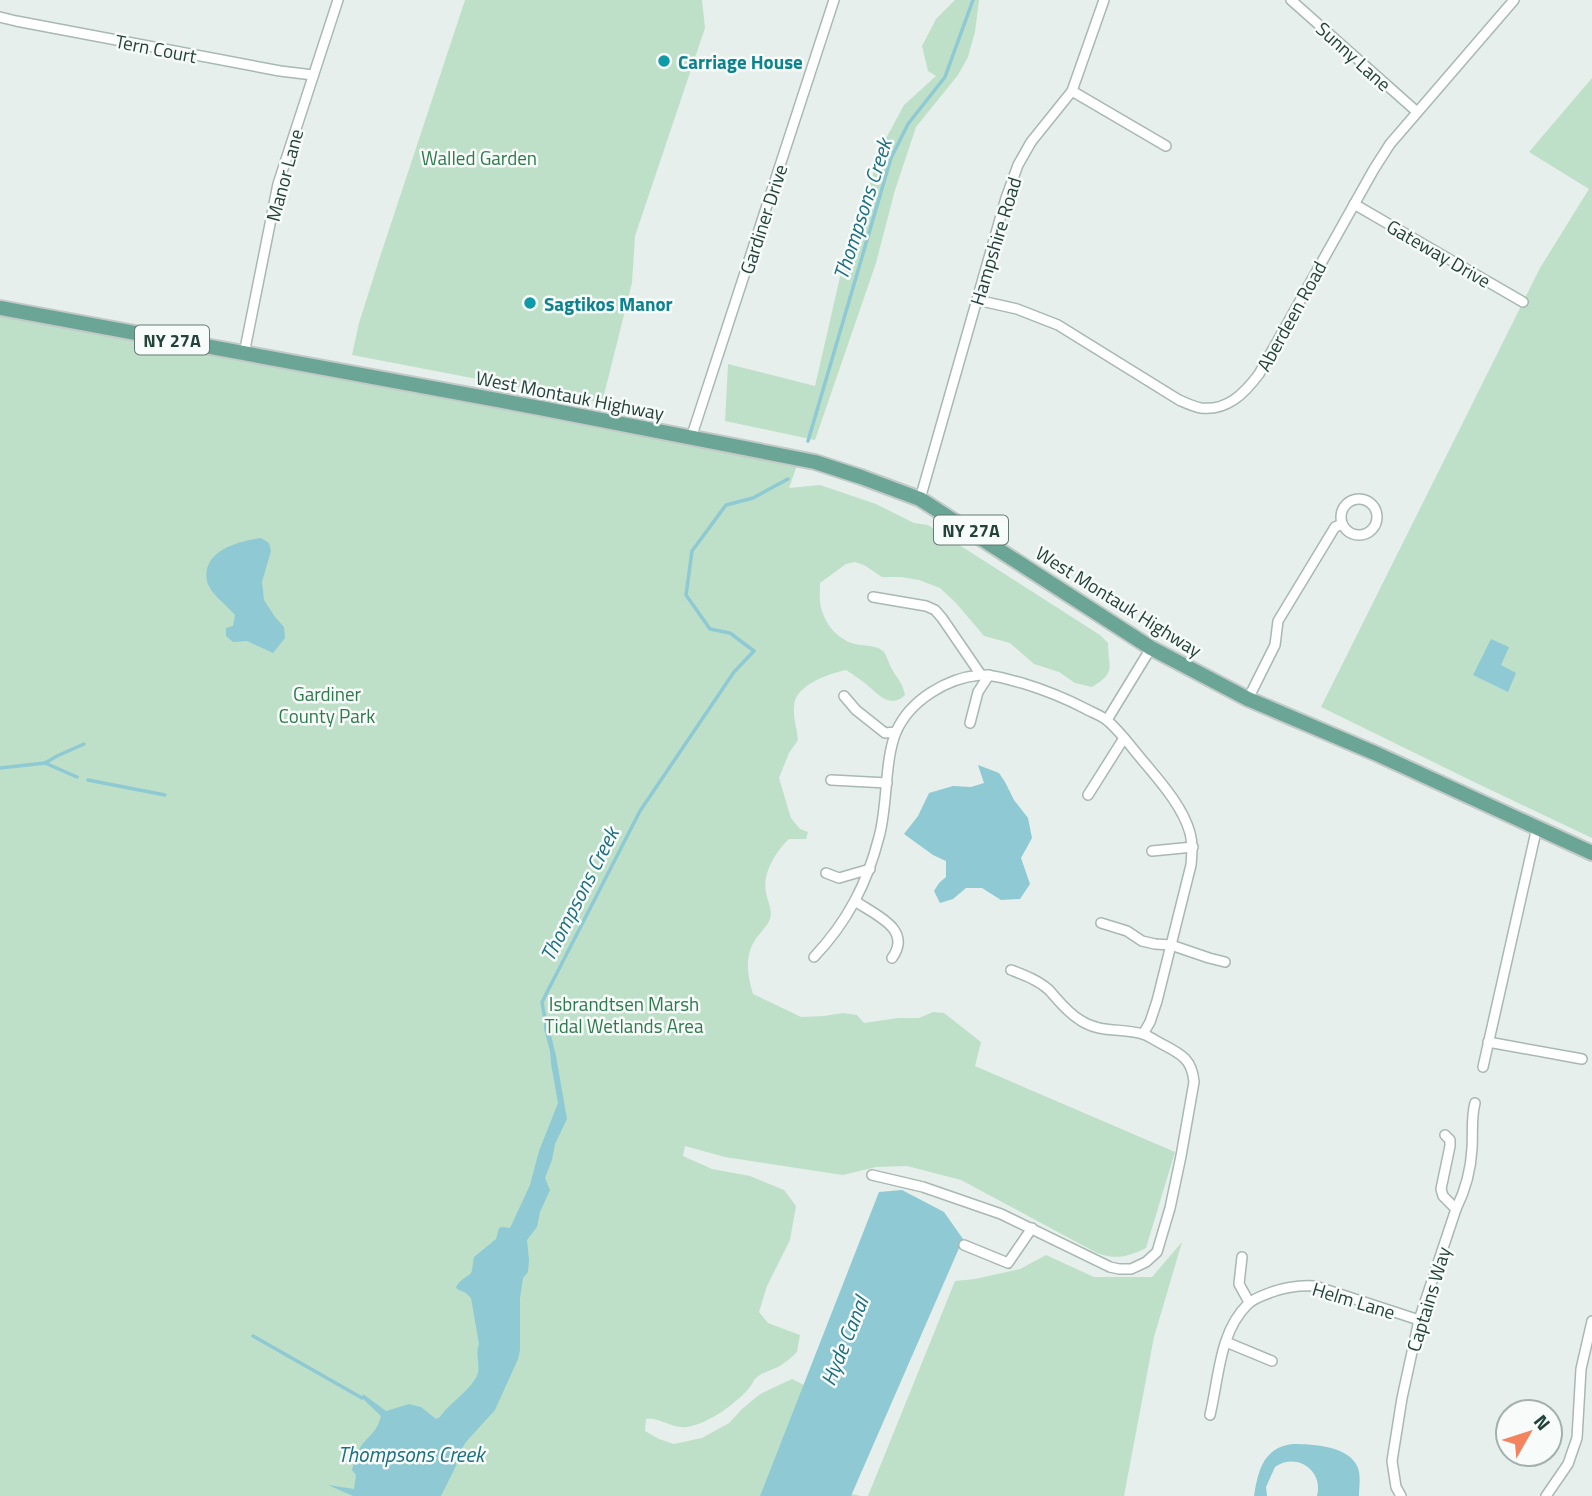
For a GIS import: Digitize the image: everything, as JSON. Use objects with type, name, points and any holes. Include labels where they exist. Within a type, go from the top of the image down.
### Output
[{"type":"main road","name":"NY 27A","points":[[0,308],[244,354]]},
{"type":"main road","name":"West Montauk Highway","points":[[244,354],[815,462],[920,499],[1151,648],[1248,699],[1377,754],[1592,853]]},
{"type":"street","name":"Manor Lane","points":[[244,354],[278,184],[338,0]]},
{"type":"street","name":"Gardiner Drive","points":[[691,438],[834,0]]},
{"type":"street","name":"Hampshire Road","points":[[920,499],[1006,198],[1031,142],[1072,91],[1104,0]]},
{"type":"street","name":"Sunny Lane","points":[[1291,0],[1416,111]]},
{"type":"street","name":"Aberdeen Road","points":[[977,300],[1017,309],[1058,325],[1179,400],[1200,408],[1216,408],[1234,401],[1259,374],[1390,144],[1514,0]]},
{"type":"street","name":"Tern Court","points":[[0,17],[240,64],[313,75]]},
{"type":"street","points":[[1072,91],[1166,146]]},
{"type":"street","name":"Gateway Drive","points":[[1354,204],[1523,302]]},
{"type":"street","points":[[1365,499],[1376,509],[1376,523],[1367,533],[1353,534],[1342,524],[1342,510],[1351,500],[1365,499]]},
{"type":"street","points":[[1248,699],[1275,645],[1278,621],[1335,527],[1342,524]]},
{"type":"street","points":[[873,597],[926,606],[934,610],[985,675]]},
{"type":"street","points":[[1107,720],[1151,648]]},
{"type":"street","points":[[970,723],[985,675]]},
{"type":"street","points":[[814,957],[832,937],[855,901],[870,869],[880,834],[892,746],[904,719],[925,696],[955,680],[985,675],[1006,678],[1059,695],[1107,720],[1125,738],[1179,808],[1190,831],[1193,847],[1191,865],[1157,1001],[1143,1034]]},
{"type":"street","points":[[844,696],[856,710],[886,733],[896,732]]},
{"type":"street","points":[[1088,795],[1125,738]]},
{"type":"street","points":[[831,780],[887,783]]},
{"type":"street","points":[[1483,1067],[1537,827]]},
{"type":"street","points":[[1152,851],[1193,847]]},
{"type":"street","points":[[826,873],[839,878],[870,869]]},
{"type":"street","points":[[855,901],[897,932],[899,943],[892,958]]},
{"type":"street","points":[[1101,923],[1127,931],[1142,940],[1171,945],[1225,962]]},
{"type":"street","points":[[872,1175],[941,1193],[1001,1214],[1101,1263],[1119,1269],[1139,1266],[1157,1252],[1181,1157],[1195,1082],[1193,1070],[1187,1060],[1176,1051],[1143,1034],[1098,1029],[1081,1021],[1065,1009],[1047,988],[1011,970]]},
{"type":"street","points":[[1488,1042],[1583,1059]]},
{"type":"street","name":"Captains Way","points":[[1401,1496],[1396,1487],[1392,1461],[1402,1398],[1419,1320],[1462,1196],[1472,1155],[1475,1103]]},
{"type":"street","points":[[1445,1135],[1450,1140],[1450,1146],[1441,1189],[1443,1196],[1456,1209]]},
{"type":"street","points":[[964,1245],[1008,1263],[1032,1228]]},
{"type":"street","points":[[1210,1415],[1219,1363],[1226,1342],[1249,1302],[1239,1284],[1242,1257]]},
{"type":"street","name":"Helm Lane","points":[[1249,1302],[1262,1295],[1291,1287],[1315,1286],[1419,1320]]},
{"type":"street","points":[[1546,1496],[1568,1464],[1577,1438],[1581,1369],[1592,1321]]},
{"type":"street","points":[[1226,1342],[1272,1361]]},
{"type":"green space","name":"Sagtikos Manor","points":[[465,0],[702,0],[705,28],[635,236],[632,283],[602,403],[352,355],[378,263]]},
{"type":"green space","points":[[955,0],[979,0],[975,32],[968,57],[958,75],[916,127],[895,190],[876,263],[815,440],[725,421],[728,364],[815,386],[840,277],[882,146],[904,105],[936,76],[928,71],[922,46],[936,19]]},
{"type":"green space","points":[[1592,78],[1592,838],[1321,707],[1540,268],[1589,189],[1529,152]]},
{"type":"green space","name":"Gardiner County Park","points":[[0,308],[800,457],[789,488],[820,485],[876,504],[914,523],[928,525],[1100,635],[1108,643],[1109,668],[1105,677],[1092,687],[1075,683],[1059,672],[1034,664],[1010,643],[984,636],[940,588],[919,580],[882,577],[855,562],[846,564],[820,583],[821,608],[832,629],[854,644],[883,651],[905,695],[894,701],[884,698],[846,670],[830,674],[806,686],[796,699],[794,715],[798,740],[789,753],[779,778],[791,818],[800,829],[808,832],[806,839],[789,839],[771,863],[765,885],[771,915],[750,951],[748,972],[753,994],[801,1017],[843,1013],[857,1015],[864,1023],[919,1018],[933,1012],[944,1013],[981,1042],[975,1066],[1175,1152],[1146,1248],[1122,1256],[1097,1253],[961,1180],[907,1166],[876,1167],[843,1175],[725,1157],[685,1146],[683,1156],[712,1169],[750,1176],[784,1190],[796,1206],[790,1240],[767,1286],[759,1312],[768,1323],[800,1335],[797,1352],[780,1366],[758,1376],[744,1393],[722,1412],[704,1422],[687,1427],[646,1419],[645,1431],[674,1444],[702,1438],[729,1423],[760,1394],[792,1379],[804,1385],[769,1475],[861,1496],[0,1496]]},
{"type":"green space","points":[[1182,1242],[1154,1337],[1124,1496],[868,1496],[955,1281],[1020,1269],[1046,1255],[1094,1277],[1152,1277]]},
{"type":"water","points":[[261,538],[269,543],[271,551],[262,582],[264,600],[284,627],[285,638],[273,653],[247,641],[233,642],[226,636],[226,628],[233,626],[235,615],[215,595],[207,581],[210,562],[216,555],[233,545]]},
{"type":"water","points":[[1491,639],[1509,647],[1501,665],[1516,673],[1508,692],[1473,675]]},
{"type":"water","points":[[978,765],[999,773],[1028,818],[1032,838],[1021,858],[1030,884],[1020,899],[1001,900],[982,888],[966,888],[953,899],[940,903],[934,891],[946,877],[946,861],[904,834],[918,816],[929,793],[953,786],[971,787],[984,783]]},
{"type":"water","name":"Thompsons Creek","points":[[544,1016],[556,1056],[567,1119],[555,1144],[545,1178],[550,1190],[540,1212],[537,1227],[527,1240],[529,1260],[520,1298],[518,1359],[495,1410],[459,1453],[456,1466],[441,1496],[353,1496],[328,1485],[354,1489],[356,1475],[352,1470],[355,1459],[377,1427],[381,1416],[362,1398],[363,1394],[386,1411],[409,1404],[421,1407],[436,1419],[466,1390],[478,1373],[479,1344],[471,1298],[456,1287],[471,1273],[474,1257],[496,1239],[499,1228],[510,1228],[530,1185],[539,1151],[558,1103]]},
{"type":"water","name":"Hyde Canal","points":[[902,1190],[944,1212],[963,1239],[851,1496],[760,1496],[879,1192]]},
{"type":"water","points":[[1293,1444],[1330,1448],[1347,1455],[1358,1468],[1359,1496],[1317,1496],[1318,1487],[1312,1471],[1299,1463],[1291,1462],[1275,1467],[1266,1487],[1267,1496],[1254,1496],[1264,1461],[1275,1450]]},
{"type":"waterway","name":"Thompsons Creek","points":[[808,441],[891,158],[908,124],[945,77],[973,0]]},
{"type":"waterway","name":"Thompsons Creek","points":[[545,1020],[542,1002],[640,811],[734,672],[754,651],[730,633],[710,629],[686,595],[692,551],[726,505],[753,498],[788,479]]},
{"type":"waterway","points":[[45,763],[84,744]]},
{"type":"waterway","points":[[0,768],[45,763],[77,777]]},
{"type":"waterway","points":[[88,780],[165,795]]},
{"type":"waterway","points":[[253,1336],[362,1398]]},
{"type":"place","name":"Carriage House","points":[[664,61]]},
{"type":"place","name":"Sagtikos Manor","points":[[530,303]]},
{"type":"park label","name":"Walled Garden","points":[[479,157]]},
{"type":"park label","name":"Isbrandtsen Marsh Tidal Wetlands Area","points":[[624,1014]]}]
